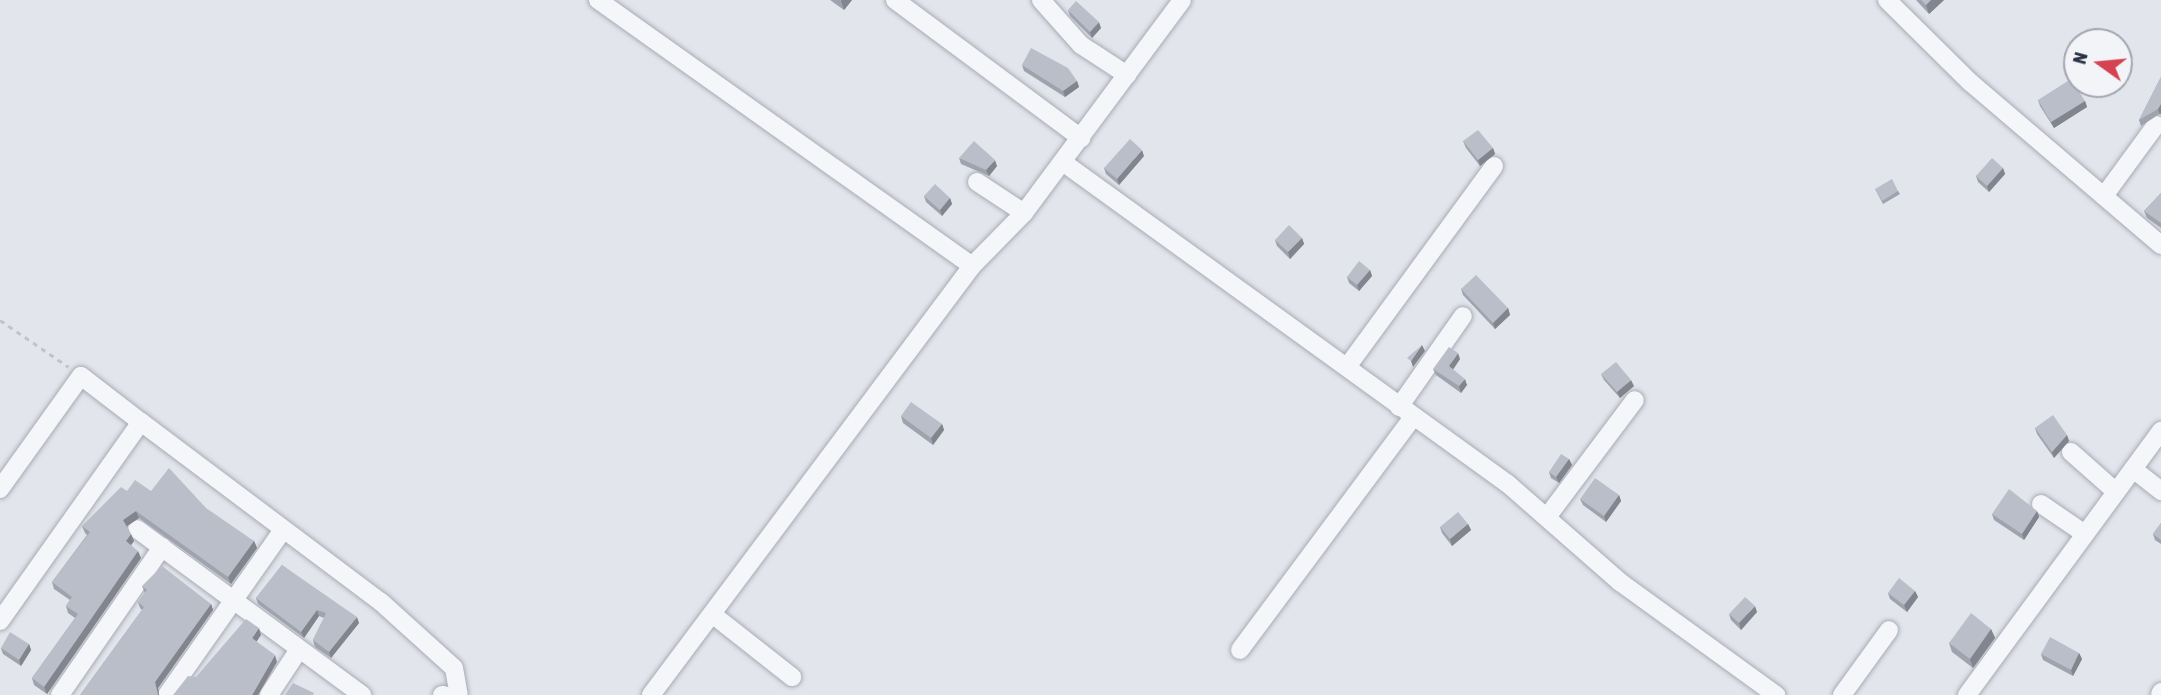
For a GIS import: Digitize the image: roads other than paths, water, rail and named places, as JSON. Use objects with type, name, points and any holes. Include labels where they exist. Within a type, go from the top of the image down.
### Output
[{"type":"street","points":[[598,0],[972,266]]},
{"type":"street","points":[[895,0],[1082,138]]},
{"type":"street","points":[[1041,0],[1081,45],[1127,75]]},
{"type":"street","points":[[651,695],[972,266],[1024,213],[1182,0]]},
{"type":"street","points":[[1887,0],[1979,90],[2161,246]]},
{"type":"street","points":[[2104,196],[2156,125]]},
{"type":"street","points":[[1063,163],[1347,367],[1547,517],[1620,582],[1776,695]]},
{"type":"street","points":[[1347,367],[1494,166]]},
{"type":"street","points":[[977,182],[1024,213]]},
{"type":"street","points":[[1240,650],[1405,413],[1463,316]]},
{"type":"street","points":[[0,489],[80,376],[281,533],[381,603],[454,668],[459,695]]},
{"type":"street","points":[[1547,517],[1635,400]]},
{"type":"street","points":[[0,621],[141,422]]},
{"type":"street","points":[[1967,695],[2161,431]]},
{"type":"street","points":[[2071,452],[2116,492]]},
{"type":"street","points":[[2133,469],[2161,491]]},
{"type":"street","points":[[2041,504],[2085,534]]},
{"type":"street","points":[[137,529],[231,601],[362,695]]},
{"type":"street","points":[[167,695],[281,533]]},
{"type":"street","points":[[60,695],[162,547]]},
{"type":"street","points":[[712,614],[792,677]]},
{"type":"street","points":[[1842,695],[1889,630]]},
{"type":"street","points":[[269,695],[299,651]]}]
